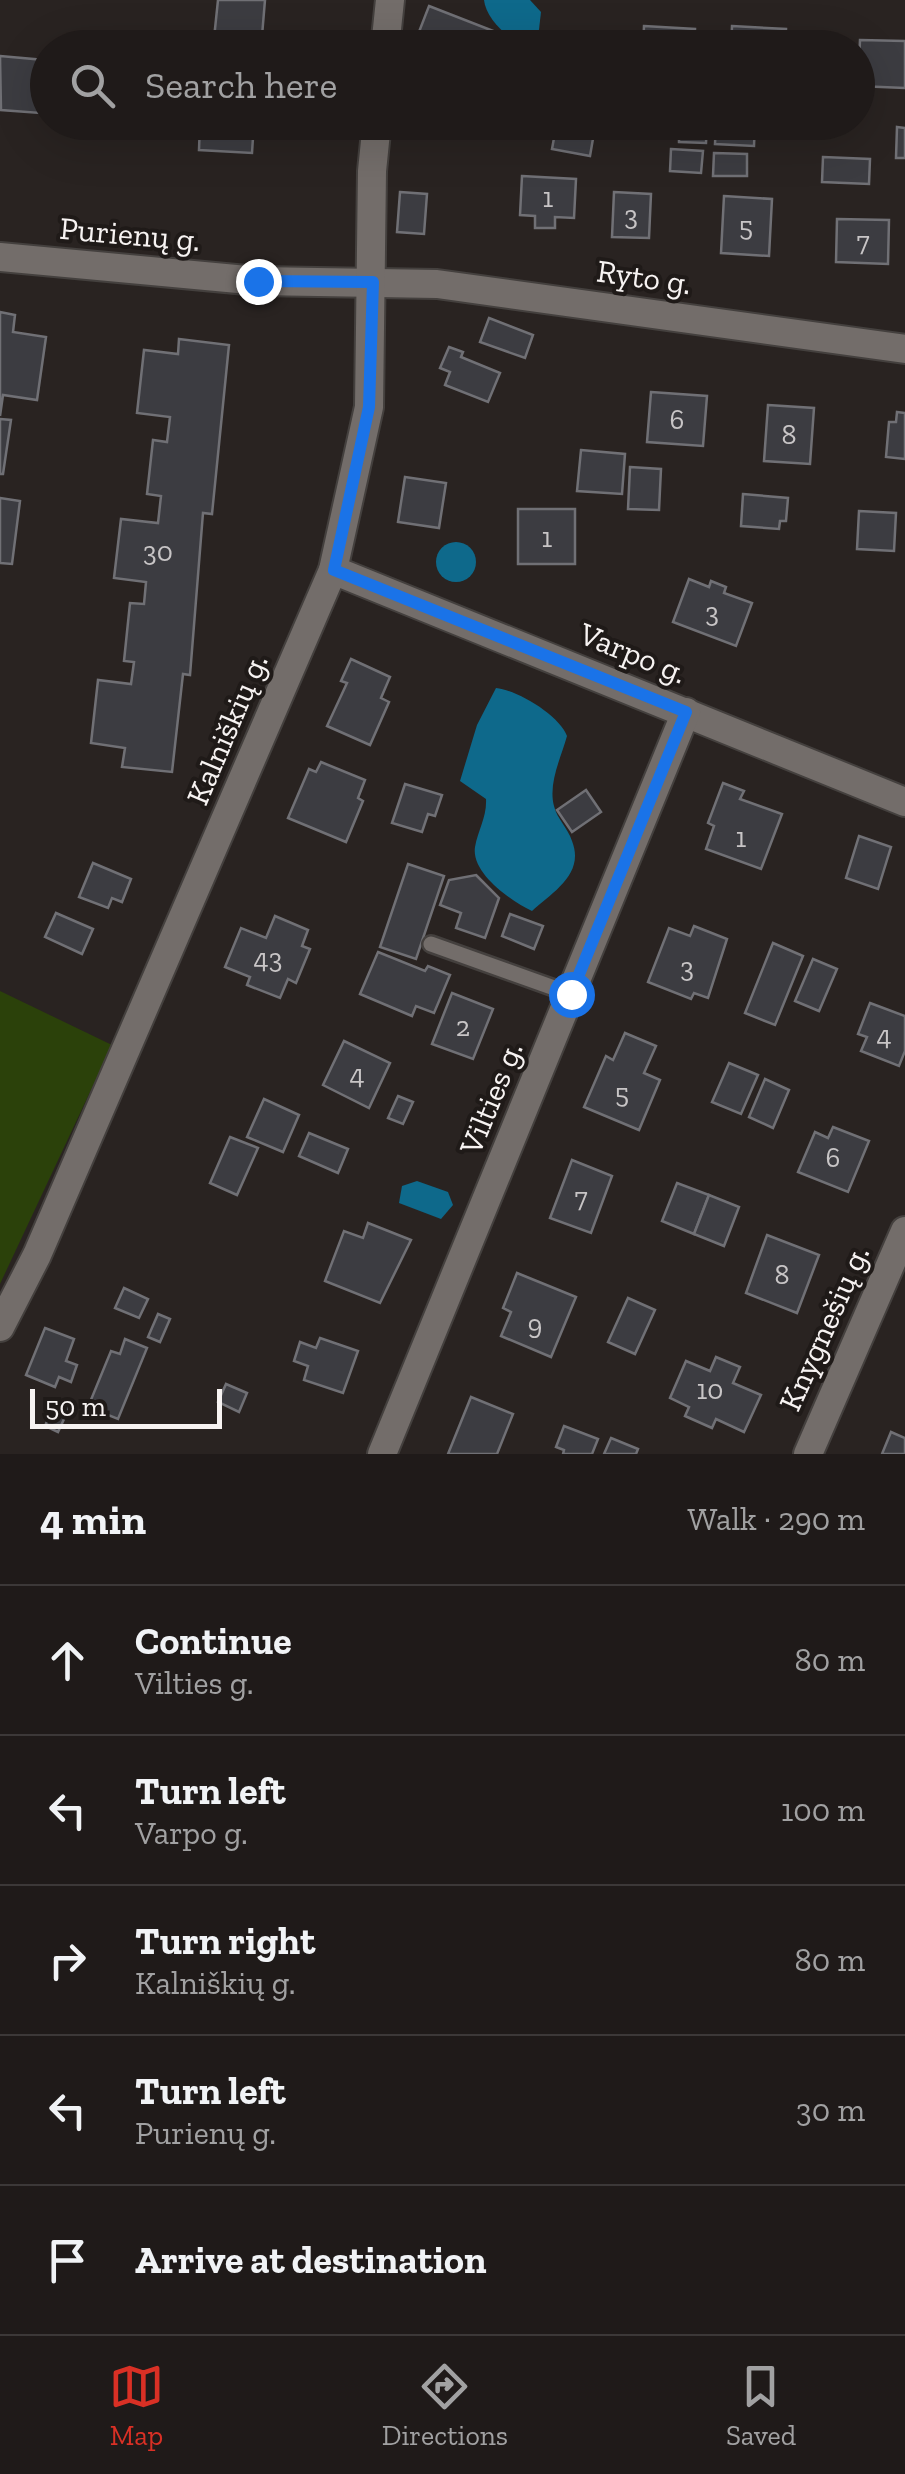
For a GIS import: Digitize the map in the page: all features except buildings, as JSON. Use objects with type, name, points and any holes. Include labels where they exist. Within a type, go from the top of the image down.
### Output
[{"type":"street","points":[[387,30],[390,0]]},
{"type":"street","name":"Kalniškių g.","points":[[0,1327],[37,1255],[334,570],[369,407],[375,140]]},
{"type":"street","name":"Purienų g.","points":[[0,257],[258,281],[373,282]]},
{"type":"street","name":"Ryto g.","points":[[373,282],[437,284],[905,349]]},
{"type":"street","name":"Varpo g.","points":[[334,570],[905,802]]},
{"type":"street","name":"Vilties g.","points":[[382,1454],[686,712]]},
{"type":"street","name":"Knygnešių g.","points":[[808,1454],[905,1231]]},
{"type":"lane","points":[[432,944],[571,994]]},
{"type":"green space","points":[[0,991],[112,1045],[0,1284]]},
{"type":"water","points":[[484,0],[530,0],[541,12],[539,30],[501,30]]},
{"type":"water","points":[[456,542],[470,548],[476,562],[470,576],[456,582],[442,576],[436,562],[442,548]]},
{"type":"water","points":[[496,688],[537,705],[556,720],[567,736],[553,797],[555,811],[572,841],[574,863],[565,881],[532,911],[504,893],[479,867],[475,847],[486,799],[460,781],[477,725]]},
{"type":"water","points":[[417,1181],[448,1192],[453,1205],[441,1219],[399,1203],[402,1186]]},
{"type":"route","points":[[258,281],[373,282],[369,407],[334,570],[686,712],[571,994]]}]
